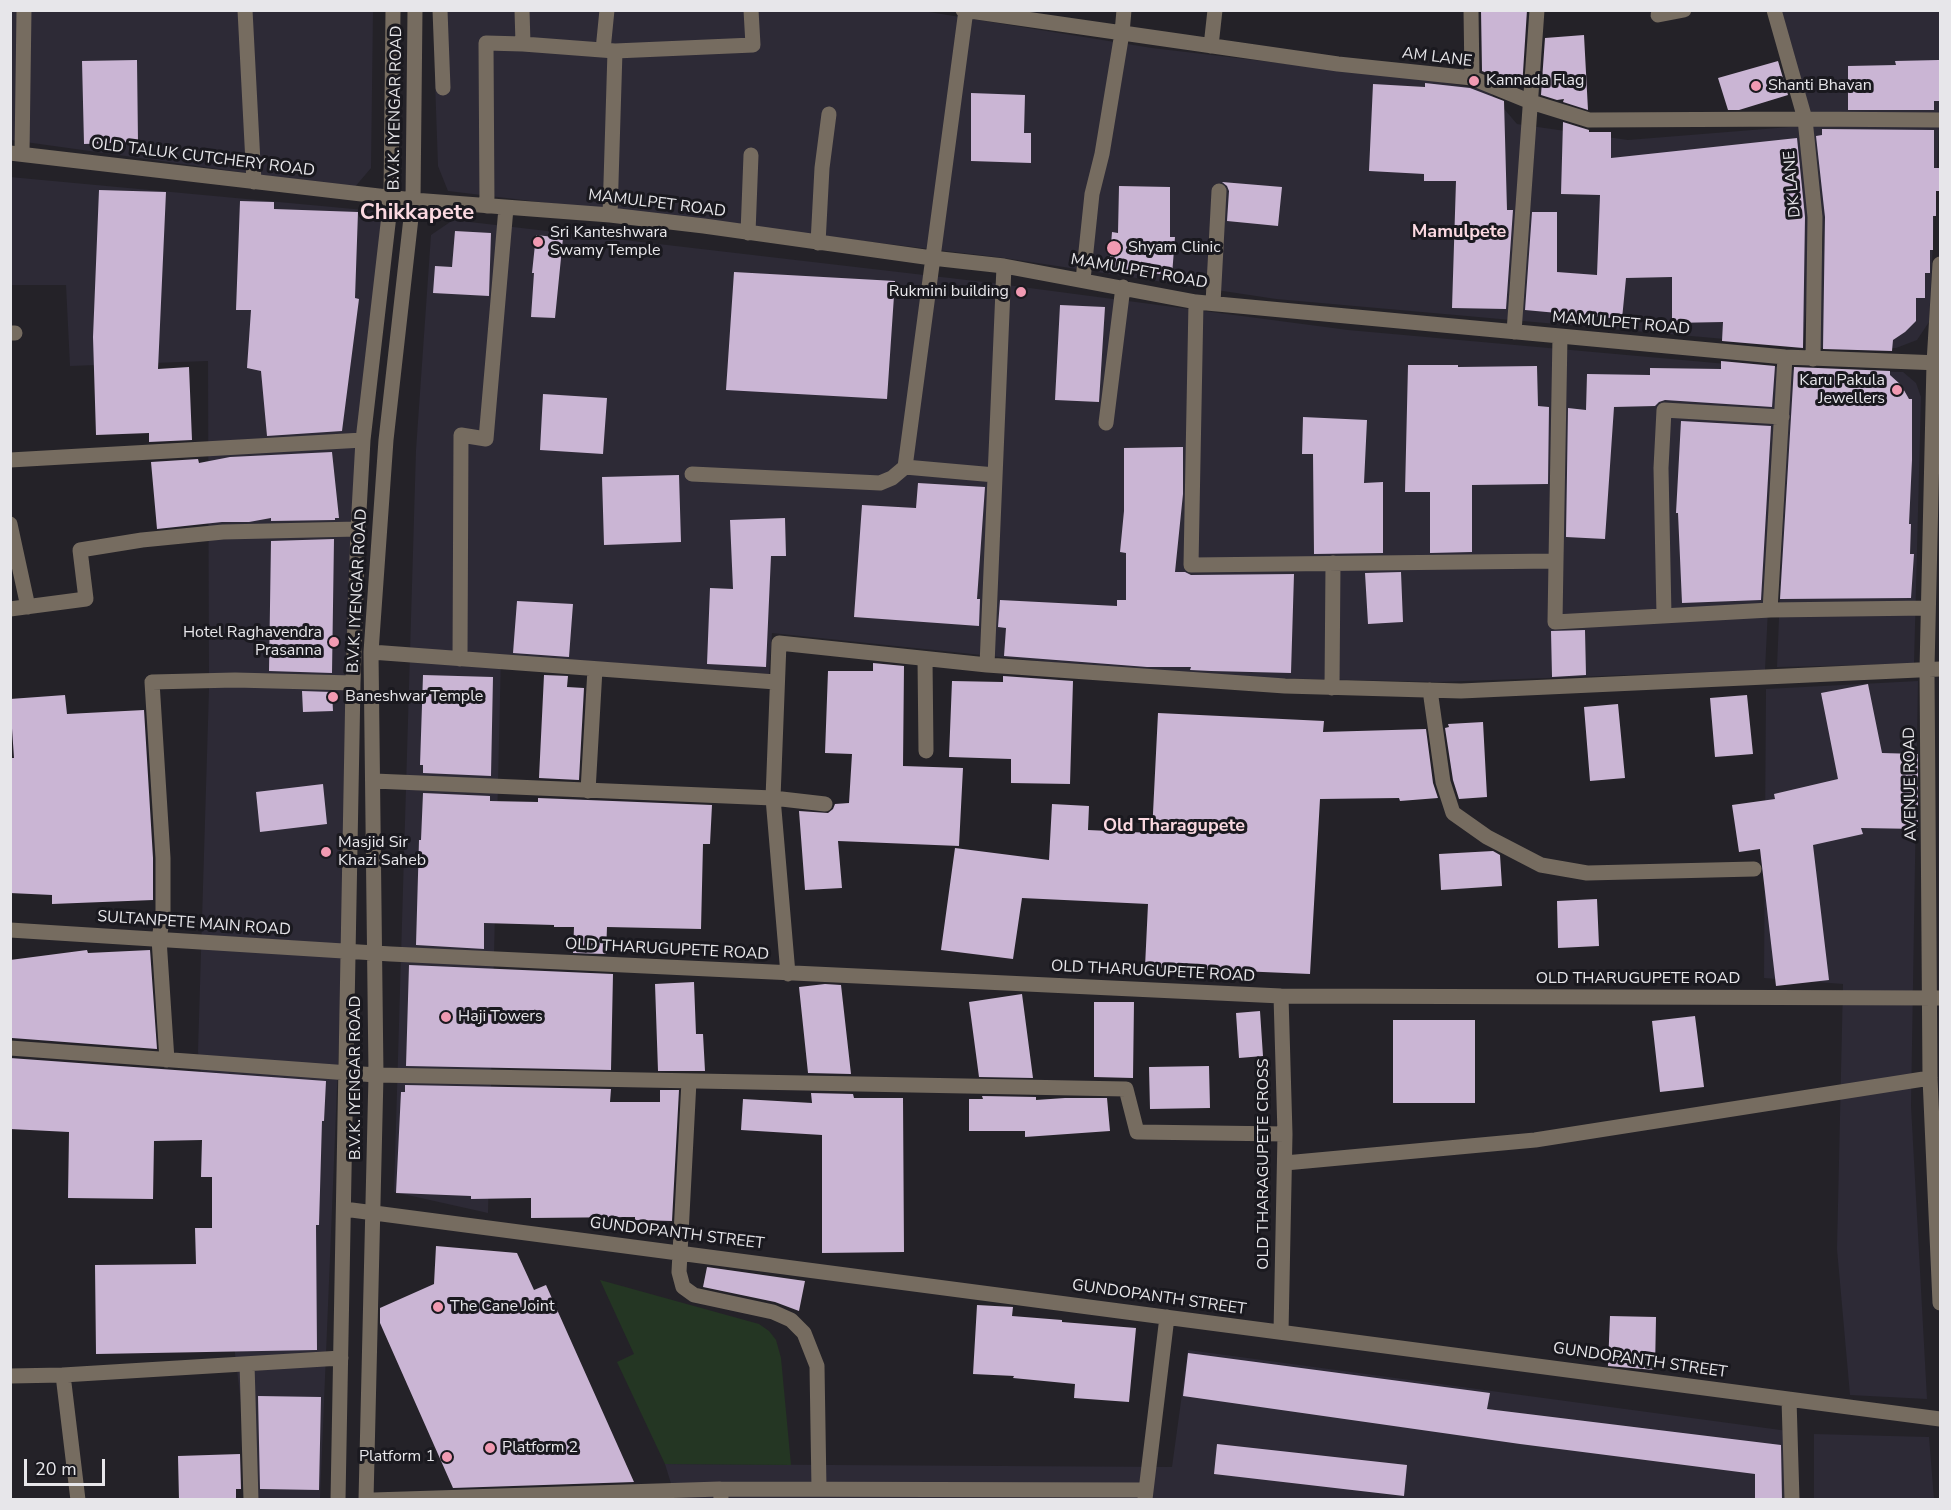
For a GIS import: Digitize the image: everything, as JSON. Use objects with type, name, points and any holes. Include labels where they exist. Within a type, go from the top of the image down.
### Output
[{"type":"street","points":[[16,154],[24,10]]},
{"type":"street","points":[[245,10],[254,183]]},
{"type":"street","name":"B.V.K. IYENGAR ROAD","points":[[338,1500],[353,683],[358,529],[363,440],[391,198],[393,10]]},
{"type":"street","name":"B.V.K. IYENGAR ROAD","points":[[366,1500],[376,1075],[372,652],[386,440],[413,200],[415,10]]},
{"type":"street","points":[[440,10],[443,88]]},
{"type":"street","points":[[522,10],[524,44]]},
{"type":"street","points":[[607,10],[610,215]]},
{"type":"street","points":[[487,206],[486,43],[609,51],[753,45],[751,10]]},
{"type":"street","points":[[1083,280],[1092,194],[1102,154],[1124,10]]},
{"type":"street","points":[[1211,46],[1215,10]]},
{"type":"street","points":[[1471,10],[1472,78]]},
{"type":"street","points":[[1514,332],[1537,10]]},
{"type":"street","points":[[1658,15],[1684,10]]},
{"type":"street","name":"DK LANE","points":[[1774,10],[1804,119],[1815,217],[1812,359]]},
{"type":"street","points":[[692,474],[880,483],[892,478],[905,466],[965,11]]},
{"type":"street","name":"AM LANE","points":[[965,11],[1338,64],[1472,78],[1530,102],[1589,120],[1941,120]]},
{"type":"street","points":[[818,243],[822,168],[829,114]]},
{"type":"street","name":"OLD TALUK CUTCHERY ROAD","points":[[16,154],[413,200]]},
{"type":"street","points":[[748,233],[751,155]]},
{"type":"street","points":[[1213,303],[1219,191]]},
{"type":"street","name":"MAMULPET ROAD","points":[[413,200],[610,215],[1004,266],[1196,302],[1785,357],[1937,363]]},
{"type":"street","points":[[460,659],[461,435],[486,439],[506,208]]},
{"type":"street","name":"AVENUE ROAD","points":[[1941,264],[1928,608],[1934,669],[1935,997],[1930,1078],[1941,1303]]},
{"type":"street","points":[[987,665],[1004,266]]},
{"type":"street","points":[[1106,423],[1123,287]]},
{"type":"street","points":[[1196,302],[1191,565],[1556,561]]},
{"type":"street","points":[[1560,336],[1555,622],[1770,610],[1928,608]]},
{"type":"street","points":[[1770,610],[1785,357]]},
{"type":"street","points":[[1664,616],[1661,468],[1664,410],[1782,417]]},
{"type":"street","points":[[10,460],[363,440]]},
{"type":"street","points":[[905,466],[995,475]]},
{"type":"street","points":[[10,524],[28,607]]},
{"type":"street","points":[[10,609],[86,600],[80,550],[142,540],[223,532],[358,529]]},
{"type":"street","points":[[1332,688],[1333,563]]},
{"type":"street","points":[[788,974],[773,798],[779,643],[987,665],[1285,686],[1461,691],[1934,669]]},
{"type":"street","points":[[372,652],[776,682]]},
{"type":"street","points":[[925,659],[926,751]]},
{"type":"street","points":[[588,791],[595,669]]},
{"type":"street","points":[[167,1060],[159,939],[163,915],[163,858],[152,682],[235,680],[353,683]]},
{"type":"street","points":[[1430,690],[1443,782],[1453,813],[1487,837],[1541,865],[1587,873],[1754,869]]},
{"type":"street","points":[[374,781],[773,798],[825,804]]},
{"type":"street","name":"SULTANPETE MAIN ROAD","points":[[10,930],[374,953]]},
{"type":"street","name":"OLD THARUGUPETE ROAD","points":[[374,953],[1281,996],[1935,997]]},
{"type":"street","name":"OLD THARAGUPETE CROSS","points":[[1281,996],[1285,1134],[1281,1332]]},
{"type":"street","points":[[10,1048],[376,1075],[1126,1089],[1137,1132],[1285,1134]]},
{"type":"street","points":[[1285,1163],[1535,1140],[1930,1078]]},
{"type":"street","points":[[689,1081],[679,1272],[683,1287],[694,1295],[773,1312],[791,1320],[804,1333],[817,1366],[819,1489]]},
{"type":"street","name":"GUNDOPANTH STREET","points":[[344,1209],[1941,1419]]},
{"type":"street","points":[[373,1500],[721,1494],[819,1489],[1146,1495],[1167,1317]]},
{"type":"street","points":[[10,1376],[63,1375],[341,1358]]},
{"type":"street","points":[[247,1364],[251,1500]]},
{"type":"street","points":[[63,1375],[78,1500]]},
{"type":"street","points":[[1789,1399],[1792,1500]]},
{"type":"shaded area","points":[[11,11],[373,11],[371,168],[354,188],[11,140]]},
{"type":"shaded area","points":[[436,11],[923,11],[1152,48],[1442,82],[1488,90],[1517,124],[1628,140],[1802,126],[1813,225],[1803,346],[1276,299],[1004,258],[448,191],[438,166],[435,81]]},
{"type":"shaded area","points":[[1767,11],[1940,11],[1940,108],[1929,322],[1917,340],[1896,348],[1817,348],[1823,238],[1811,116]]},
{"type":"shaded area","points":[[10,177],[386,212],[373,369],[342,967],[320,1499],[245,1499],[242,1411],[198,1051],[209,689],[208,361],[70,366],[66,285],[11,285]]},
{"type":"shaded area","points":[[453,220],[984,282],[1348,330],[1780,367],[1765,670],[1438,682],[1181,676],[772,633],[769,674],[501,655],[488,1213],[394,1192],[416,450],[431,235]]},
{"type":"shaded area","points":[[1789,370],[1903,372],[1916,383],[1921,397],[1914,664],[1777,667]]},
{"type":"shaded area","points":[[1918,681],[1911,1106],[1927,1399],[1850,1395],[1837,1249],[1843,984],[1764,978],[1766,689]]},
{"type":"shaded area","points":[[1188,1350],[1788,1431],[1789,1499],[676,1500],[665,1464],[1172,1467]]},
{"type":"shaded area","points":[[1814,1434],[1929,1437],[1934,1499],[1814,1499]]},
{"type":"green space","points":[[600,1280],[759,1324],[769,1331],[776,1340],[781,1358],[791,1465],[665,1464],[617,1362],[634,1354]]},
{"type":"building","points":[[1481,10],[1527,10],[1522,88],[1482,71]]},
{"type":"building","points":[[1584,35],[1588,110],[1563,102],[1564,99],[1557,100],[1541,95],[1545,38]]},
{"type":"building","points":[[137,60],[138,142],[84,144],[82,61]]},
{"type":"building","points":[[1939,60],[1939,101],[1934,101],[1934,110],[1848,110],[1848,66],[1896,65],[1895,61]]},
{"type":"building","name":"Shanti Bhavan","points":[[1778,61],[1788,95],[1739,110],[1728,110],[1718,78]]},
{"type":"building","points":[[1425,83],[1470,88],[1504,101],[1507,210],[1513,210],[1506,309],[1452,308],[1456,181],[1424,181],[1424,174],[1369,171],[1373,84],[1425,87]]},
{"type":"building","points":[[971,93],[1025,95],[1024,133],[1031,133],[1031,163],[971,161]]},
{"type":"building","points":[[1563,122],[1589,130],[1589,132],[1611,132],[1611,158],[1797,138],[1805,217],[1803,348],[1722,341],[1723,322],[1672,323],[1672,277],[1626,278],[1622,319],[1525,310],[1532,212],[1557,212],[1557,272],[1597,275],[1600,195],[1561,194]]},
{"type":"building","points":[[1822,129],[1934,130],[1934,168],[1939,168],[1939,191],[1936,191],[1936,216],[1933,216],[1930,273],[1925,273],[1925,298],[1916,298],[1916,321],[1893,340],[1892,351],[1823,349],[1825,217],[1816,136],[1822,135]]},
{"type":"building","points":[[1222,182],[1282,187],[1278,226],[1227,221],[1229,191]]},
{"type":"building","points":[[1119,186],[1170,187],[1170,237],[1175,237],[1172,275],[1109,270],[1112,232],[1118,233]]},
{"type":"building","points":[[99,190],[166,192],[158,369],[189,367],[192,440],[149,442],[149,433],[96,435],[93,337]]},
{"type":"building","points":[[240,201],[274,202],[274,209],[358,212],[355,298],[359,299],[342,431],[267,436],[261,371],[247,368],[251,310],[236,310]]},
{"type":"building","points":[[455,231],[491,233],[489,296],[433,293],[435,266],[452,267]]},
{"type":"building","points":[[536,235],[563,238],[555,318],[531,317]]},
{"type":"building","points":[[734,272],[895,281],[887,399],[726,390]]},
{"type":"building","points":[[1060,305],[1105,307],[1099,402],[1055,400]]},
{"type":"building","points":[[1721,361],[1775,366],[1772,407],[1665,400],[1655,406],[1614,407],[1605,539],[1566,537],[1568,408],[1586,410],[1587,374],[1650,375],[1650,368],[1721,369]]},
{"type":"building","points":[[1408,365],[1537,366],[1538,406],[1549,407],[1548,484],[1472,485],[1472,552],[1430,553],[1430,492],[1405,492]]},
{"type":"building","points":[[1794,367],[1890,371],[1890,375],[1901,385],[1909,399],[1912,399],[1909,524],[1911,524],[1910,554],[1914,554],[1911,598],[1780,599]]},
{"type":"building","points":[[543,394],[607,398],[603,454],[540,450]]},
{"type":"building","points":[[1303,417],[1367,420],[1364,483],[1383,482],[1383,553],[1314,554],[1313,454],[1302,454]]},
{"type":"building","points":[[1681,421],[1771,426],[1761,600],[1682,603],[1678,513],[1676,513]]},
{"type":"building","points":[[1183,447],[1183,494],[1175,572],[1185,572],[1191,575],[1294,574],[1291,673],[1190,670],[1191,667],[1147,667],[1004,656],[1006,628],[998,627],[1000,600],[1117,606],[1117,600],[1126,600],[1126,553],[1120,552],[1124,511],[1124,448]]},
{"type":"building","points":[[332,452],[339,518],[335,520],[271,521],[271,518],[249,522],[222,522],[157,529],[151,462],[198,459],[199,463],[230,457]]},
{"type":"building","points":[[679,475],[681,542],[604,545],[602,477]]},
{"type":"building","points":[[918,483],[985,487],[977,599],[980,599],[979,626],[854,617],[862,505],[916,508]]},
{"type":"building","points":[[785,518],[786,556],[771,556],[766,667],[707,664],[710,588],[733,589],[730,520]]},
{"type":"building","points":[[334,539],[332,673],[269,671],[271,541]]},
{"type":"building","points":[[1401,572],[1403,622],[1368,624],[1365,573]]},
{"type":"building","points":[[517,601],[573,604],[569,657],[513,653]]},
{"type":"building","points":[[1585,630],[1586,675],[1552,677],[1551,631]]},
{"type":"building","points":[[873,663],[904,666],[903,766],[963,768],[959,846],[838,841],[842,888],[805,890],[799,811],[828,813],[835,804],[849,803],[852,754],[825,753],[828,671],[873,671]]},
{"type":"building","points":[[423,675],[493,677],[491,776],[423,773],[423,765],[420,765]]},
{"type":"building","points":[[544,675],[568,676],[567,687],[584,688],[579,780],[539,778]]},
{"type":"building","points":[[1003,676],[1073,681],[1070,784],[1011,783],[1011,759],[949,757],[952,681],[1003,682]]},
{"type":"building","points":[[1868,684],[1882,753],[1918,754],[1918,829],[1861,828],[1863,834],[1813,845],[1829,980],[1776,986],[1760,849],[1739,852],[1732,805],[1775,799],[1774,794],[1838,779],[1821,693]]},
{"type":"building","points":[[302,691],[332,692],[333,711],[303,712]]},
{"type":"building","points":[[65,695],[67,714],[144,710],[153,858],[153,900],[52,904],[52,895],[10,893],[10,758],[14,758],[10,699]]},
{"type":"building","points":[[1747,695],[1753,754],[1715,757],[1710,698]]},
{"type":"building","points":[[1618,704],[1625,778],[1590,781],[1584,707]]},
{"type":"building","points":[[1158,713],[1324,721],[1323,732],[1426,729],[1433,783],[1438,798],[1400,801],[1399,798],[1320,799],[1310,974],[1145,967],[1148,904],[1022,898],[1013,959],[941,950],[955,848],[1049,860],[1052,804],[1089,806],[1088,830],[1152,833]]},
{"type":"building","points":[[1483,722],[1487,797],[1459,799],[1453,780],[1445,728],[1449,727],[1448,724]]},
{"type":"building","points":[[323,784],[327,824],[260,832],[256,792]]},
{"type":"building","points":[[423,793],[490,796],[490,801],[538,802],[538,798],[712,805],[710,844],[703,844],[701,929],[607,927],[606,954],[573,953],[574,927],[554,927],[554,925],[484,923],[484,949],[416,945],[419,840],[421,840]]},
{"type":"building","points":[[1493,851],[1500,855],[1502,886],[1441,890],[1439,854]]},
{"type":"building","points":[[1597,899],[1599,946],[1558,948],[1557,901]]},
{"type":"building","points":[[87,950],[88,953],[150,950],[157,1049],[12,1038],[10,960]]},
{"type":"building","points":[[409,965],[613,974],[611,1070],[406,1066]]},
{"type":"building","points":[[694,982],[696,1034],[703,1034],[705,1071],[658,1071],[655,984]]},
{"type":"building","points":[[841,985],[851,1074],[808,1073],[799,987]]},
{"type":"building","points":[[1022,994],[1033,1078],[979,1077],[969,1002]]},
{"type":"building","points":[[1094,1002],[1134,1002],[1133,1078],[1094,1077]]},
{"type":"building","points":[[1260,1011],[1263,1056],[1239,1058],[1236,1013]]},
{"type":"building","points":[[1695,1016],[1704,1087],[1660,1092],[1652,1021]]},
{"type":"building","points":[[1393,1020],[1475,1020],[1475,1103],[1393,1103]]},
{"type":"building","points":[[10,1058],[326,1081],[324,1121],[322,1121],[319,1225],[316,1225],[317,1350],[96,1354],[95,1265],[196,1264],[195,1228],[212,1228],[212,1177],[201,1177],[202,1140],[154,1141],[153,1199],[68,1198],[69,1132],[10,1129]]},
{"type":"building","points":[[1209,1066],[1210,1108],[1150,1109],[1149,1067]]},
{"type":"building","points":[[405,1085],[611,1089],[610,1102],[660,1102],[660,1090],[679,1090],[672,1221],[635,1220],[635,1217],[531,1218],[531,1198],[471,1199],[471,1196],[396,1193],[401,1092],[405,1092]]},
{"type":"building","points":[[811,1093],[853,1094],[854,1098],[903,1098],[904,1252],[822,1253],[822,1135],[741,1130],[743,1099],[812,1103]]},
{"type":"building","points":[[982,1096],[1036,1097],[1036,1100],[1107,1098],[1110,1131],[1025,1137],[1025,1131],[969,1131],[969,1099],[983,1099]]},
{"type":"building","points":[[436,1246],[517,1253],[534,1290],[546,1285],[634,1482],[453,1488],[380,1323],[380,1308],[434,1284]]},
{"type":"building","points":[[707,1267],[805,1281],[799,1311],[775,1302],[703,1287]]},
{"type":"building","points":[[977,1305],[1013,1307],[1012,1316],[1136,1328],[1129,1402],[1074,1398],[1075,1384],[1013,1378],[1014,1376],[973,1374]]},
{"type":"building","points":[[1610,1316],[1656,1317],[1655,1370],[1608,1366]]},
{"type":"building","points":[[1188,1353],[1490,1393],[1487,1409],[1781,1445],[1782,1500],[1755,1500],[1755,1474],[1520,1444],[1183,1396]]},
{"type":"building","points":[[258,1396],[321,1397],[319,1490],[260,1489]]},
{"type":"building","points":[[1217,1444],[1407,1465],[1404,1496],[1214,1474]]},
{"type":"building","points":[[240,1454],[241,1489],[236,1489],[236,1500],[179,1500],[178,1456]]},
{"type":"place","name":"Kannada Flag","points":[[1474,81]]},
{"type":"place","name":"Shanti Bhavan","points":[[1756,86]]},
{"type":"place","name":"Sri Kanteshwara Swamy Temple","points":[[538,242]]},
{"type":"place","name":"Shyam Clinic","points":[[1114,248]]},
{"type":"place","name":"Rukmini building","points":[[1021,292]]},
{"type":"place","name":"Karu Pakula Jewellers","points":[[1897,390]]},
{"type":"place","name":"Hotel Raghavendra Prasanna","points":[[334,642]]},
{"type":"place","name":"Baneshwar Temple","points":[[333,697]]},
{"type":"place","name":"Masjid Sir Khazi Saheb","points":[[326,852]]},
{"type":"place","name":"Haji Towers","points":[[446,1017]]},
{"type":"place","name":"The Cane Joint","points":[[438,1307]]},
{"type":"place","name":"Platform 2","points":[[490,1448]]},
{"type":"place","name":"Platform 1","points":[[447,1457]]},
{"type":"district","name":"Chikkapete","points":[[417,214]]},
{"type":"district","name":"Mamulpete","points":[[1459,233]]},
{"type":"district","name":"Old Tharagupete","points":[[1174,827]]}]
